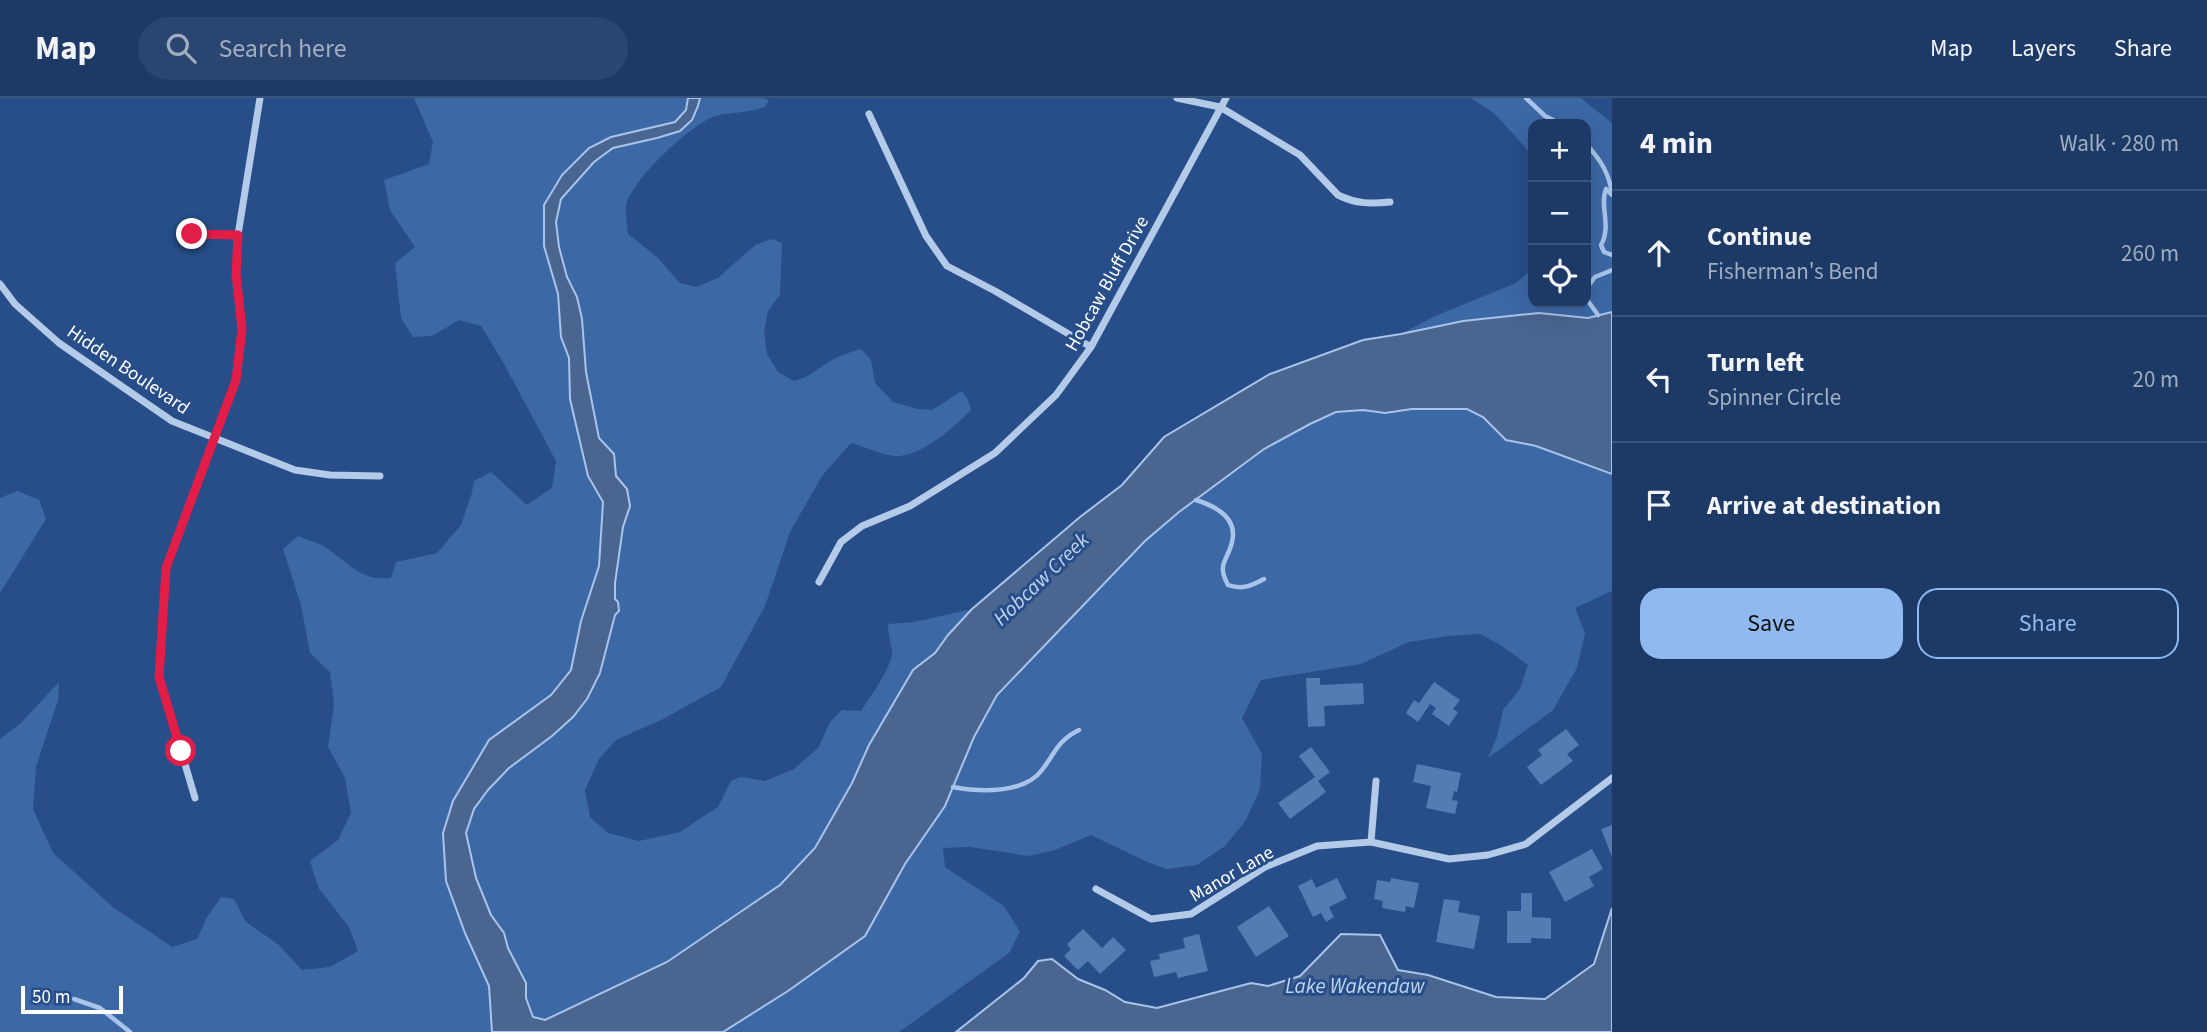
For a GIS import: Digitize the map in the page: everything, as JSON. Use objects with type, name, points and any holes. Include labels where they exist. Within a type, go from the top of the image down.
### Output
[{"type":"street","points":[[195,798],[159,677],[166,568],[236,380],[242,329],[236,274],[238,235],[260,98]]},
{"type":"street","points":[[1177,98],[1220,107],[1300,155],[1338,195],[1363,204],[1390,202]]},
{"type":"street","name":"Hobcaw Bluff Drive","points":[[819,582],[841,542],[862,526],[910,506],[995,453],[1056,396],[1091,347],[1226,98]]},
{"type":"street","points":[[869,114],[926,236],[947,266],[1091,347]]},
{"type":"street","points":[[192,234],[238,235]]},
{"type":"street","name":"Hidden Boulevard","points":[[0,284],[15,304],[59,343],[173,421],[295,470],[330,475],[380,477]]},
{"type":"street","name":"Manor Lane","points":[[1096,889],[1151,919],[1191,914],[1265,867],[1317,846],[1371,842],[1449,859],[1488,855],[1526,844],[1612,778]]},
{"type":"street","points":[[1371,842],[1376,781]]},
{"type":"shaded area","points":[[414,98],[688,98],[686,110],[675,122],[634,131],[562,175],[544,246],[558,294],[561,337],[569,358],[570,399],[588,476],[603,502],[599,566],[581,621],[571,670],[552,695],[489,740],[453,801],[446,881],[465,933],[489,986],[492,1032],[0,1032],[0,739],[21,723],[59,682],[58,700],[36,767],[33,809],[53,853],[114,908],[172,947],[197,939],[207,917],[221,897],[234,899],[246,922],[279,945],[302,970],[330,967],[358,951],[349,927],[319,889],[310,861],[338,840],[351,813],[345,778],[328,747],[334,705],[330,672],[310,653],[301,605],[283,549],[298,536],[325,547],[364,574],[391,578],[396,562],[437,553],[461,525],[474,481],[491,472],[527,505],[552,488],[556,461],[481,326],[459,320],[432,336],[413,337],[401,318],[395,263],[415,247],[390,210],[384,180],[429,164],[433,142]]},
{"type":"shaded area","points":[[700,98],[769,100],[765,107],[716,116],[706,121],[663,155],[629,196],[626,207],[628,234],[657,257],[680,283],[696,287],[718,278],[755,245],[771,239],[782,243],[780,295],[768,311],[764,332],[767,354],[778,372],[794,381],[799,380],[833,360],[861,349],[871,360],[875,383],[893,402],[932,410],[962,391],[971,410],[938,439],[908,454],[888,455],[851,443],[822,476],[790,532],[765,606],[721,687],[665,718],[616,740],[599,759],[585,790],[590,817],[608,833],[639,841],[680,832],[718,807],[731,781],[740,777],[765,781],[794,769],[818,748],[830,722],[842,710],[861,711],[889,665],[892,652],[888,624],[914,622],[972,609],[935,653],[913,670],[869,745],[852,783],[815,848],[780,885],[667,962],[545,1020],[533,1017],[526,998],[526,983],[508,948],[504,933],[491,915],[476,877],[466,833],[474,809],[488,790],[509,768],[573,717],[600,673],[615,615],[615,583],[623,527],[630,506],[627,489],[616,476],[614,454],[599,438],[586,372],[582,319],[577,297],[567,277],[556,222],[561,199],[594,162],[613,148],[657,139],[698,106]]},
{"type":"shaded area","points":[[1471,98],[1581,98],[1612,123],[1612,312],[1588,318],[1539,313],[1463,321],[1401,334],[1435,316],[1516,283],[1528,272],[1528,308],[1591,308],[1591,119],[1528,119],[1528,150],[1494,113]]},
{"type":"shaded area","points":[[1412,409],[1467,409],[1483,417],[1506,440],[1536,446],[1612,474],[1612,591],[1575,608],[1585,633],[1577,668],[1553,710],[1488,758],[1497,737],[1503,710],[1520,689],[1528,665],[1480,634],[1409,642],[1361,664],[1261,680],[1242,718],[1262,754],[1260,789],[1246,820],[1225,846],[1197,865],[1167,869],[1091,835],[1055,850],[1029,856],[970,847],[943,848],[945,867],[1004,906],[1020,932],[1009,953],[899,1032],[723,1032],[865,936],[905,864],[945,806],[974,737],[997,695],[1145,541],[1179,512],[1264,449],[1310,424],[1336,412],[1363,410],[1385,413]]},
{"type":"shaded area","points":[[17,491],[39,500],[46,519],[0,593],[0,498]]},
{"type":"water","name":"Hobcaw Creek","points":[[688,98],[700,98],[692,120],[680,131],[613,148],[594,162],[561,199],[556,222],[567,277],[577,297],[582,319],[586,372],[599,438],[614,454],[616,476],[627,489],[630,506],[623,527],[615,583],[615,599],[619,611],[615,615],[600,673],[587,699],[573,717],[509,768],[488,790],[474,809],[466,833],[476,878],[491,915],[504,933],[508,948],[526,983],[526,998],[533,1017],[545,1020],[667,962],[780,885],[815,848],[852,783],[869,745],[913,670],[935,653],[972,609],[1122,485],[1164,437],[1270,374],[1363,340],[1463,321],[1539,313],[1588,318],[1612,312],[1612,474],[1536,446],[1506,440],[1483,417],[1467,409],[1412,409],[1385,413],[1363,410],[1336,412],[1310,424],[1264,449],[1179,512],[1145,541],[997,695],[974,737],[945,806],[905,864],[865,936],[788,991],[723,1032],[492,1032],[489,986],[465,933],[446,881],[443,833],[453,801],[489,740],[551,695],[571,670],[581,621],[599,566],[603,502],[588,476],[570,399],[569,358],[561,337],[558,294],[544,246],[544,205],[562,175],[589,148],[611,137],[675,122],[686,110]]},
{"type":"water","name":"Lake Wakendaw","points":[[1612,908],[1612,1032],[956,1032],[1024,978],[1038,961],[1052,959],[1078,979],[1125,1002],[1157,1008],[1251,983],[1268,986],[1300,976],[1341,934],[1380,935],[1398,970],[1428,975],[1496,997],[1545,999],[1594,964]]},
{"type":"building","points":[[1306,678],[1320,678],[1320,685],[1363,683],[1364,704],[1324,706],[1325,726],[1308,727]]},
{"type":"building","points":[[1434,682],[1460,700],[1453,709],[1458,712],[1449,726],[1432,714],[1436,708],[1430,704],[1418,722],[1406,713],[1414,700],[1419,703]]},
{"type":"building","points":[[1566,729],[1579,745],[1567,754],[1573,761],[1541,785],[1527,767],[1542,755],[1538,750]]},
{"type":"building","points":[[1311,747],[1330,772],[1318,781],[1326,792],[1290,819],[1278,803],[1315,777],[1299,756]]},
{"type":"building","points":[[1417,764],[1461,773],[1457,792],[1454,791],[1452,800],[1458,801],[1455,814],[1426,808],[1431,786],[1413,782]]},
{"type":"building","points":[[1612,825],[1612,857],[1601,829]]},
{"type":"building","points":[[1592,849],[1603,869],[1589,877],[1594,886],[1565,902],[1549,872]]},
{"type":"building","points":[[1337,878],[1347,898],[1329,907],[1334,917],[1326,922],[1321,913],[1313,917],[1298,886],[1312,879],[1316,888]]},
{"type":"building","points":[[1391,878],[1419,883],[1414,908],[1406,906],[1405,912],[1382,908],[1383,901],[1374,899],[1377,880],[1390,882]]},
{"type":"building","points":[[1521,893],[1532,893],[1532,917],[1551,918],[1551,939],[1531,938],[1531,943],[1507,943],[1507,911],[1521,911]]},
{"type":"building","points":[[1444,899],[1460,901],[1458,912],[1480,916],[1474,949],[1436,942]]},
{"type":"building","points":[[1269,906],[1289,936],[1256,957],[1237,927]]},
{"type":"building","points":[[1083,929],[1102,948],[1113,937],[1126,950],[1100,974],[1088,961],[1078,970],[1064,956],[1071,949],[1067,944]]},
{"type":"building","points":[[1199,934],[1208,971],[1178,978],[1176,972],[1154,977],[1150,961],[1160,959],[1159,954],[1185,948],[1183,938]]},
{"type":"waterway","points":[[1526,98],[1551,119]]},
{"type":"waterway","points":[[1591,150],[1604,167],[1611,187],[1612,195],[1606,189],[1604,195],[1606,223],[1601,245],[1604,252],[1612,255]]},
{"type":"waterway","points":[[1591,282],[1595,277],[1612,270]]},
{"type":"waterway","points":[[1591,305],[1598,315]]},
{"type":"waterway","points":[[1196,500],[1223,514],[1232,526],[1232,542],[1223,567],[1228,585],[1246,586],[1264,579]]},
{"type":"waterway","points":[[953,787],[988,790],[1024,783],[1034,778],[1061,743],[1079,730]]},
{"type":"waterway","points":[[74,999],[100,1008],[130,1032]]},
{"type":"route","points":[[181,751],[159,677],[166,568],[236,380],[242,329],[236,274],[238,235],[192,234]]}]
